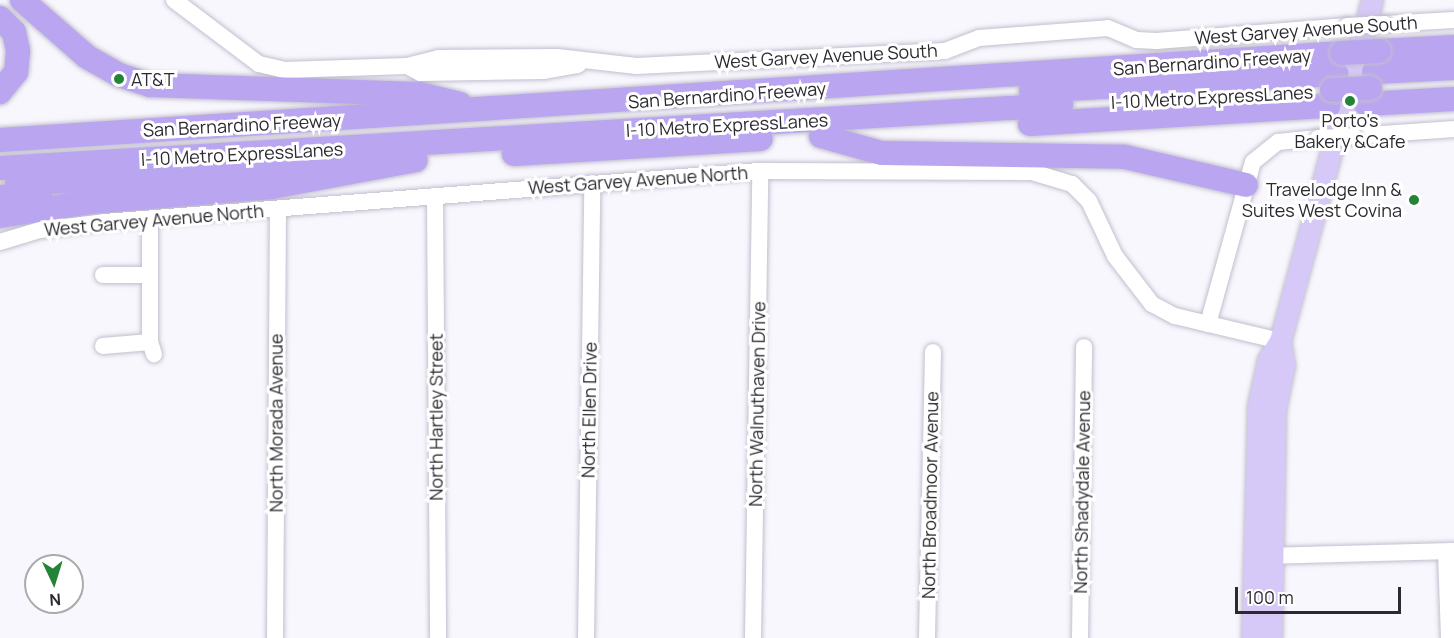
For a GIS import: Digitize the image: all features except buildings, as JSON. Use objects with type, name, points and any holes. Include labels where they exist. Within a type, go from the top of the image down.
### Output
[{"type":"highway","points":[[22,0],[87,57],[119,75],[150,85],[419,94],[486,110]]},
{"type":"highway","points":[[0,18],[14,32],[18,51],[16,72],[0,92]]},
{"type":"highway","name":"San Bernardino Freeway","points":[[0,184],[86,181],[821,136],[1353,79],[1454,47]]},
{"type":"highway","name":"I-10 Metro ExpressLanes","points":[[0,168],[1353,79],[1454,68]]},
{"type":"highway","name":"San Bernardino Freeway","points":[[0,140],[486,110],[1353,79],[1454,99]]},
{"type":"highway","name":"I-10 Metro ExpressLanes","points":[[0,152],[1353,79],[1454,82]]},
{"type":"highway","points":[[821,136],[882,153],[1125,157],[1246,185]]},
{"type":"highway","points":[[0,216],[89,202],[271,187],[416,160]]},
{"type":"highway","points":[[0,197],[43,194],[86,181]]},
{"type":"main road","points":[[1271,638],[1262,556],[1257,406],[1268,360],[1280,341],[1373,1]]},
{"type":"main road","points":[[1252,638],[1262,556]]},
{"type":"street","name":"West Garvey Avenue South","points":[[174,0],[259,64],[284,70],[407,66],[420,73],[543,71],[588,63],[636,66],[945,51],[979,38],[1108,28],[1136,40],[1156,41],[1454,20]]},
{"type":"street","points":[[1208,324],[1253,162],[1268,146],[1318,138],[1454,129]]},
{"type":"street","name":"West Garvey Avenue North","points":[[0,242],[58,228],[150,219],[760,171],[1032,172],[1072,184],[1089,201],[1115,256],[1152,304],[1175,316],[1280,341]]},
{"type":"street","name":"North Walnuthaven Drive","points":[[753,638],[760,171]]},
{"type":"street","name":"North Ellen Drive","points":[[586,638],[592,183]]},
{"type":"street","name":"North Hartley Street","points":[[435,196],[438,638]]},
{"type":"street","name":"North Morada Avenue","points":[[275,638],[278,208]]},
{"type":"street","points":[[103,346],[152,348],[149,275],[150,219]]},
{"type":"street","points":[[104,275],[149,275]]},
{"type":"street","name":"North Shadydale Avenue","points":[[1080,638],[1084,347]]},
{"type":"street","name":"North Broadmoor Avenue","points":[[927,638],[933,352]]},
{"type":"street","points":[[1262,556],[1450,551],[1449,638]]},
{"type":"place","name":"AT&T","points":[[119,79]]},
{"type":"place","name":"Porto's Bakery &Cafe","points":[[1350,101]]},
{"type":"place","name":"Travelodge Inn & Suites West Covina","points":[[1414,200]]}]
